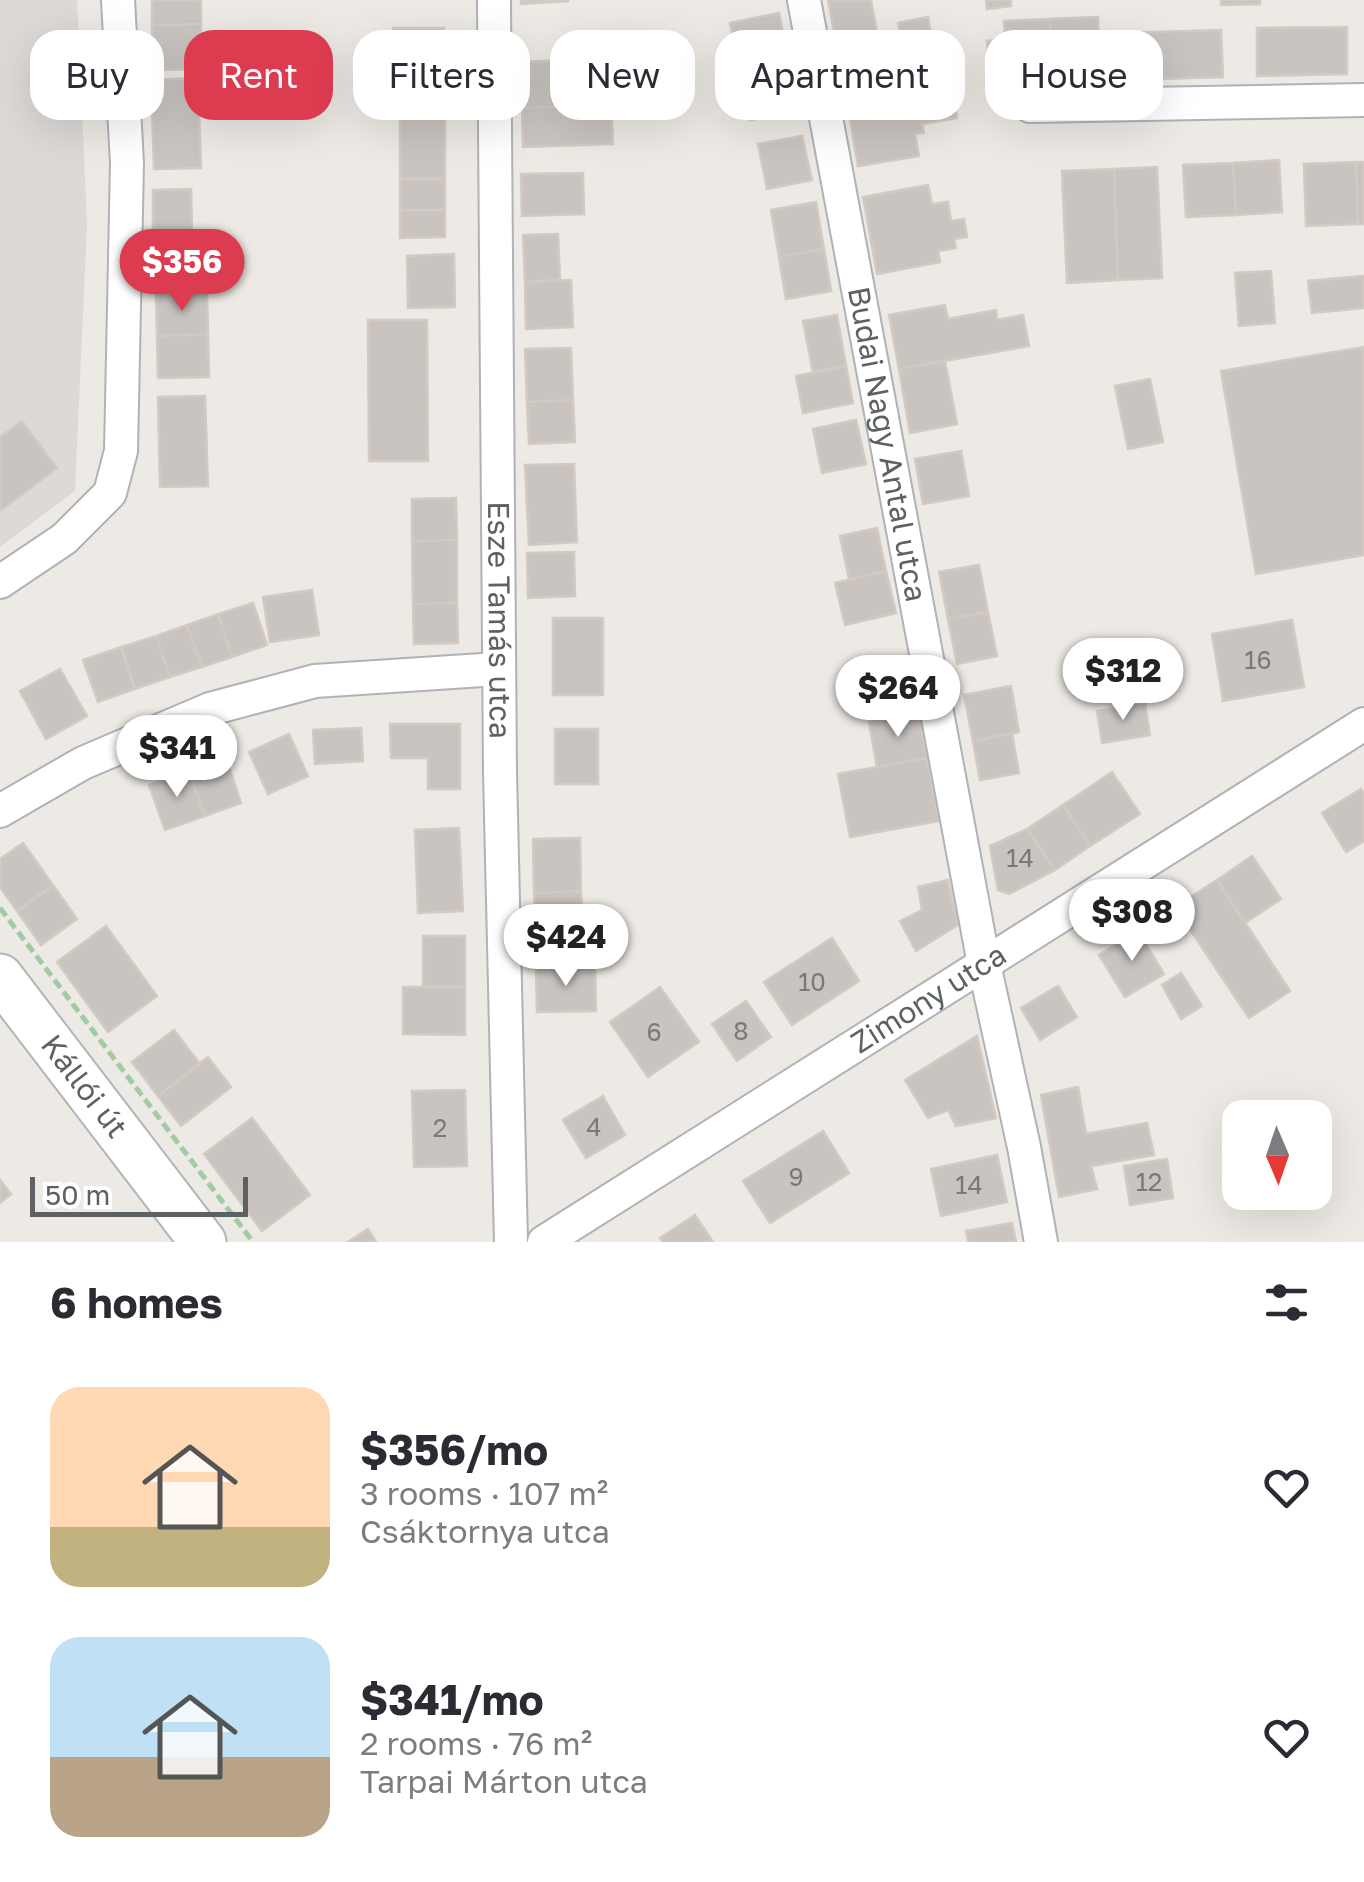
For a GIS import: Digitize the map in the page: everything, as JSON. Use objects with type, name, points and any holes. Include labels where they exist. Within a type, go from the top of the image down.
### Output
[{"type":"main road","name":"Kállói út","points":[[0,977],[203,1242]]},
{"type":"street","points":[[0,582],[64,539],[110,494],[121,452],[127,164],[118,0]]},
{"type":"street","name":"Esze Tamás utca","points":[[494,0],[498,668],[511,1242]]},
{"type":"street","name":"Budai Nagy Antal utca","points":[[804,0],[984,964],[1041,1242]]},
{"type":"street","points":[[1163,104],[1364,100]]},
{"type":"street","points":[[0,810],[83,763],[210,709],[314,681],[498,668]]},
{"type":"street","name":"Zimony utca","points":[[544,1242],[1364,724]]},
{"type":"path","points":[[0,908],[254,1242]]},
{"type":"shaded area","points":[[0,0],[77,0],[78,30],[30,30],[30,120],[82,120],[87,225],[75,491],[0,547]]},
{"type":"building","points":[[152,0],[201,0],[201,24],[152,25]]},
{"type":"building","points":[[521,0],[568,0],[568,1],[521,4]]},
{"type":"building","points":[[828,0],[871,0],[876,30],[834,30]]},
{"type":"building","points":[[986,0],[1011,0],[1011,6],[987,9]]},
{"type":"building","points":[[1221,0],[1260,0],[1260,4],[1221,5]]},
{"type":"building","points":[[779,13],[782,30],[732,30],[730,23]]},
{"type":"building","points":[[928,17],[930,30],[899,30],[898,23]]},
{"type":"building","points":[[1098,17],[1098,30],[1051,30],[1050,19]]},
{"type":"building","points":[[1050,19],[1051,30],[1004,30],[1004,21]]},
{"type":"building","points":[[201,24],[201,30],[184,30],[184,69],[164,70],[164,30],[152,30],[152,25]]},
{"type":"building","points":[[1347,27],[1347,74],[1257,76],[1257,28]]},
{"type":"building","points":[[393,28],[444,28],[444,30]]},
{"type":"building","points":[[1221,30],[1223,77],[1163,79],[1163,32]]},
{"type":"building","points":[[550,61],[550,107],[530,108],[530,62]]},
{"type":"building","points":[[164,79],[184,79],[184,120],[199,120],[201,168],[154,169],[152,120],[164,120]]},
{"type":"building","points":[[550,107],[550,120],[612,120],[613,144],[523,147],[522,120],[530,120],[530,108]]},
{"type":"building","points":[[400,120],[445,120],[445,179],[400,179]]},
{"type":"building","points":[[850,120],[945,120],[922,124],[924,133],[915,134],[919,156],[858,166]]},
{"type":"building","points":[[802,136],[812,180],[767,189],[758,144]]},
{"type":"building","points":[[1279,160],[1282,212],[1236,215],[1233,163]]},
{"type":"building","points":[[1356,162],[1358,224],[1306,226],[1304,164]]},
{"type":"building","points":[[1356,162],[1364,162],[1364,224],[1358,224]]},
{"type":"building","points":[[1233,163],[1236,215],[1186,217],[1183,165]]},
{"type":"building","points":[[1157,167],[1162,278],[1118,280],[1114,169]]},
{"type":"building","points":[[1114,169],[1118,280],[1067,283],[1062,171]]},
{"type":"building","points":[[583,173],[584,214],[522,216],[521,174]]},
{"type":"building","points":[[400,179],[445,179],[445,210],[400,210]]},
{"type":"building","points":[[928,185],[932,204],[948,202],[951,221],[964,219],[967,237],[954,239],[956,248],[938,251],[940,262],[877,274],[863,197]]},
{"type":"building","points":[[191,189],[192,230],[153,230],[153,190]]},
{"type":"building","points":[[816,202],[824,249],[779,257],[771,210]]},
{"type":"building","points":[[400,210],[445,210],[445,237],[400,238]]},
{"type":"building","points":[[153,230],[192,230],[192,270],[154,270]]},
{"type":"building","points":[[558,234],[560,280],[525,282],[523,235]]},
{"type":"building","points":[[824,249],[831,291],[786,299],[779,257]]},
{"type":"building","points":[[454,254],[455,307],[408,308],[407,256]]},
{"type":"building","points":[[1271,271],[1275,323],[1239,326],[1235,273]]},
{"type":"building","points":[[1364,276],[1364,308],[1312,313],[1308,281]]},
{"type":"building","points":[[571,280],[573,327],[526,329],[525,282]]},
{"type":"building","points":[[207,292],[208,334],[157,336],[156,294]]},
{"type":"building","points":[[945,305],[948,319],[996,310],[997,320],[1023,315],[1029,346],[899,369],[889,315]]},
{"type":"building","points":[[837,315],[846,366],[813,372],[803,321]]},
{"type":"building","points":[[368,320],[427,320],[428,461],[369,461]]},
{"type":"building","points":[[208,334],[209,377],[158,378],[157,336]]},
{"type":"building","points":[[1364,347],[1364,555],[1256,574],[1221,371]]},
{"type":"building","points":[[571,348],[573,400],[527,402],[525,349]]},
{"type":"building","points":[[945,361],[957,424],[910,433],[899,369]]},
{"type":"building","points":[[846,366],[853,403],[803,413],[796,376]]},
{"type":"building","points":[[1150,379],[1163,442],[1128,449],[1115,386]]},
{"type":"building","points":[[205,396],[208,486],[160,487],[158,397]]},
{"type":"building","points":[[573,400],[575,442],[529,444],[527,402]]},
{"type":"building","points":[[856,420],[866,464],[822,473],[813,429]]},
{"type":"building","points":[[22,421],[57,468],[0,511],[0,437]]},
{"type":"building","points":[[961,451],[969,496],[923,504],[915,459]]},
{"type":"building","points":[[574,464],[577,542],[529,545],[525,465]]},
{"type":"building","points":[[456,498],[457,540],[412,541],[412,499]]},
{"type":"building","points":[[877,528],[886,571],[849,579],[840,536]]},
{"type":"building","points":[[457,540],[457,603],[413,604],[412,541]]},
{"type":"building","points":[[574,552],[575,596],[528,598],[527,553]]},
{"type":"building","points":[[979,565],[988,612],[948,619],[939,572]]},
{"type":"building","points":[[886,571],[896,613],[845,625],[835,583]]},
{"type":"building","points":[[312,590],[319,635],[270,642],[263,597]]},
{"type":"building","points":[[253,603],[267,645],[232,657],[218,614]]},
{"type":"building","points":[[457,603],[458,643],[414,644],[413,604]]},
{"type":"building","points":[[988,612],[997,656],[957,664],[948,619]]},
{"type":"building","points":[[218,614],[232,657],[202,667],[187,625]]},
{"type":"building","points":[[553,618],[603,618],[603,695],[553,695]]},
{"type":"building","points":[[1292,620],[1304,687],[1223,701],[1212,634]]},
{"type":"building","points":[[187,625],[202,667],[170,677],[156,636]]},
{"type":"building","points":[[156,636],[170,677],[135,689],[121,647]]},
{"type":"building","points":[[121,647],[135,689],[98,702],[83,660]]},
{"type":"building","points":[[60,669],[87,716],[46,739],[20,691]]},
{"type":"building","points":[[1011,686],[1019,732],[973,741],[964,695]]},
{"type":"building","points":[[1145,704],[1150,735],[1102,743],[1097,711]]},
{"type":"building","points":[[918,713],[927,758],[877,767],[869,722]]},
{"type":"building","points":[[390,724],[460,724],[460,789],[428,789],[428,758],[391,758]]},
{"type":"building","points":[[361,728],[363,761],[315,764],[313,730]]},
{"type":"building","points":[[555,729],[598,729],[598,784],[555,784]]},
{"type":"building","points":[[1012,733],[1019,773],[980,780],[973,741]]},
{"type":"building","points":[[289,734],[308,776],[268,794],[249,752]]},
{"type":"building","points":[[226,758],[241,803],[205,816],[189,771]]},
{"type":"building","points":[[927,758],[939,821],[850,837],[838,774]]},
{"type":"building","points":[[189,771],[205,816],[165,830],[149,785]]},
{"type":"building","points":[[1112,772],[1140,814],[1090,846],[1063,805]]},
{"type":"building","points":[[1361,789],[1364,841],[1346,852],[1322,813]]},
{"type":"building","points":[[1063,805],[1090,846],[1055,870],[1027,829]]},
{"type":"building","points":[[459,828],[463,911],[418,913],[415,830]]},
{"type":"building","points":[[1027,829],[1055,870],[1009,894],[998,890],[990,846]]},
{"type":"building","points":[[580,838],[581,891],[534,893],[533,839]]},
{"type":"building","points":[[23,843],[53,885],[17,911],[0,887],[0,859]]},
{"type":"building","points":[[1252,856],[1281,899],[1245,923],[1217,880]]},
{"type":"building","points":[[948,880],[958,925],[916,951],[900,921],[922,910],[918,887]]},
{"type":"building","points":[[1217,880],[1290,991],[1249,1018],[1175,907]]},
{"type":"building","points":[[53,885],[77,919],[41,945],[17,911]]},
{"type":"building","points":[[581,891],[583,940],[536,941],[534,893]]},
{"type":"building","points":[[106,926],[157,996],[108,1032],[57,962]]},
{"type":"building","points":[[1138,931],[1164,974],[1125,997],[1099,955]]},
{"type":"building","points":[[423,936],[465,936],[465,987],[423,987]]},
{"type":"building","points":[[832,938],[859,981],[792,1025],[764,982]]},
{"type":"building","points":[[595,966],[596,1011],[537,1012],[536,967]]},
{"type":"building","points":[[1181,973],[1202,1006],[1181,1019],[1162,985]]},
{"type":"building","points":[[1058,986],[1077,1017],[1040,1040],[1021,1008]]},
{"type":"building","points":[[403,987],[465,987],[465,1035],[403,1034]]},
{"type":"building","points":[[660,987],[699,1042],[648,1077],[610,1022]]},
{"type":"building","points":[[746,1001],[771,1037],[737,1061],[712,1024]]},
{"type":"building","points":[[174,1030],[200,1064],[158,1096],[132,1062]]},
{"type":"building","points":[[977,1036],[996,1118],[956,1126],[948,1110],[928,1118],[905,1080]]},
{"type":"building","points":[[208,1057],[231,1087],[181,1126],[158,1096]]},
{"type":"building","points":[[1078,1087],[1086,1134],[1147,1123],[1154,1155],[1091,1166],[1097,1189],[1059,1197],[1041,1095]]},
{"type":"building","points":[[465,1090],[467,1166],[414,1167],[412,1091]]},
{"type":"building","points":[[603,1096],[625,1135],[586,1158],[563,1120]]},
{"type":"building","points":[[252,1118],[310,1195],[262,1231],[204,1154]]},
{"type":"building","points":[[823,1131],[849,1173],[770,1223],[743,1181]]},
{"type":"building","points":[[997,1155],[1007,1202],[941,1216],[931,1169]]},
{"type":"building","points":[[1167,1159],[1173,1198],[1130,1205],[1124,1166]]},
{"type":"building","points":[[0,1180],[11,1194],[0,1203]]},
{"type":"building","points":[[695,1215],[713,1242],[663,1242],[660,1238]]},
{"type":"building","points":[[1012,1223],[1016,1242],[968,1242],[966,1231]]},
{"type":"building","points":[[368,1229],[376,1242],[348,1242]]}]
